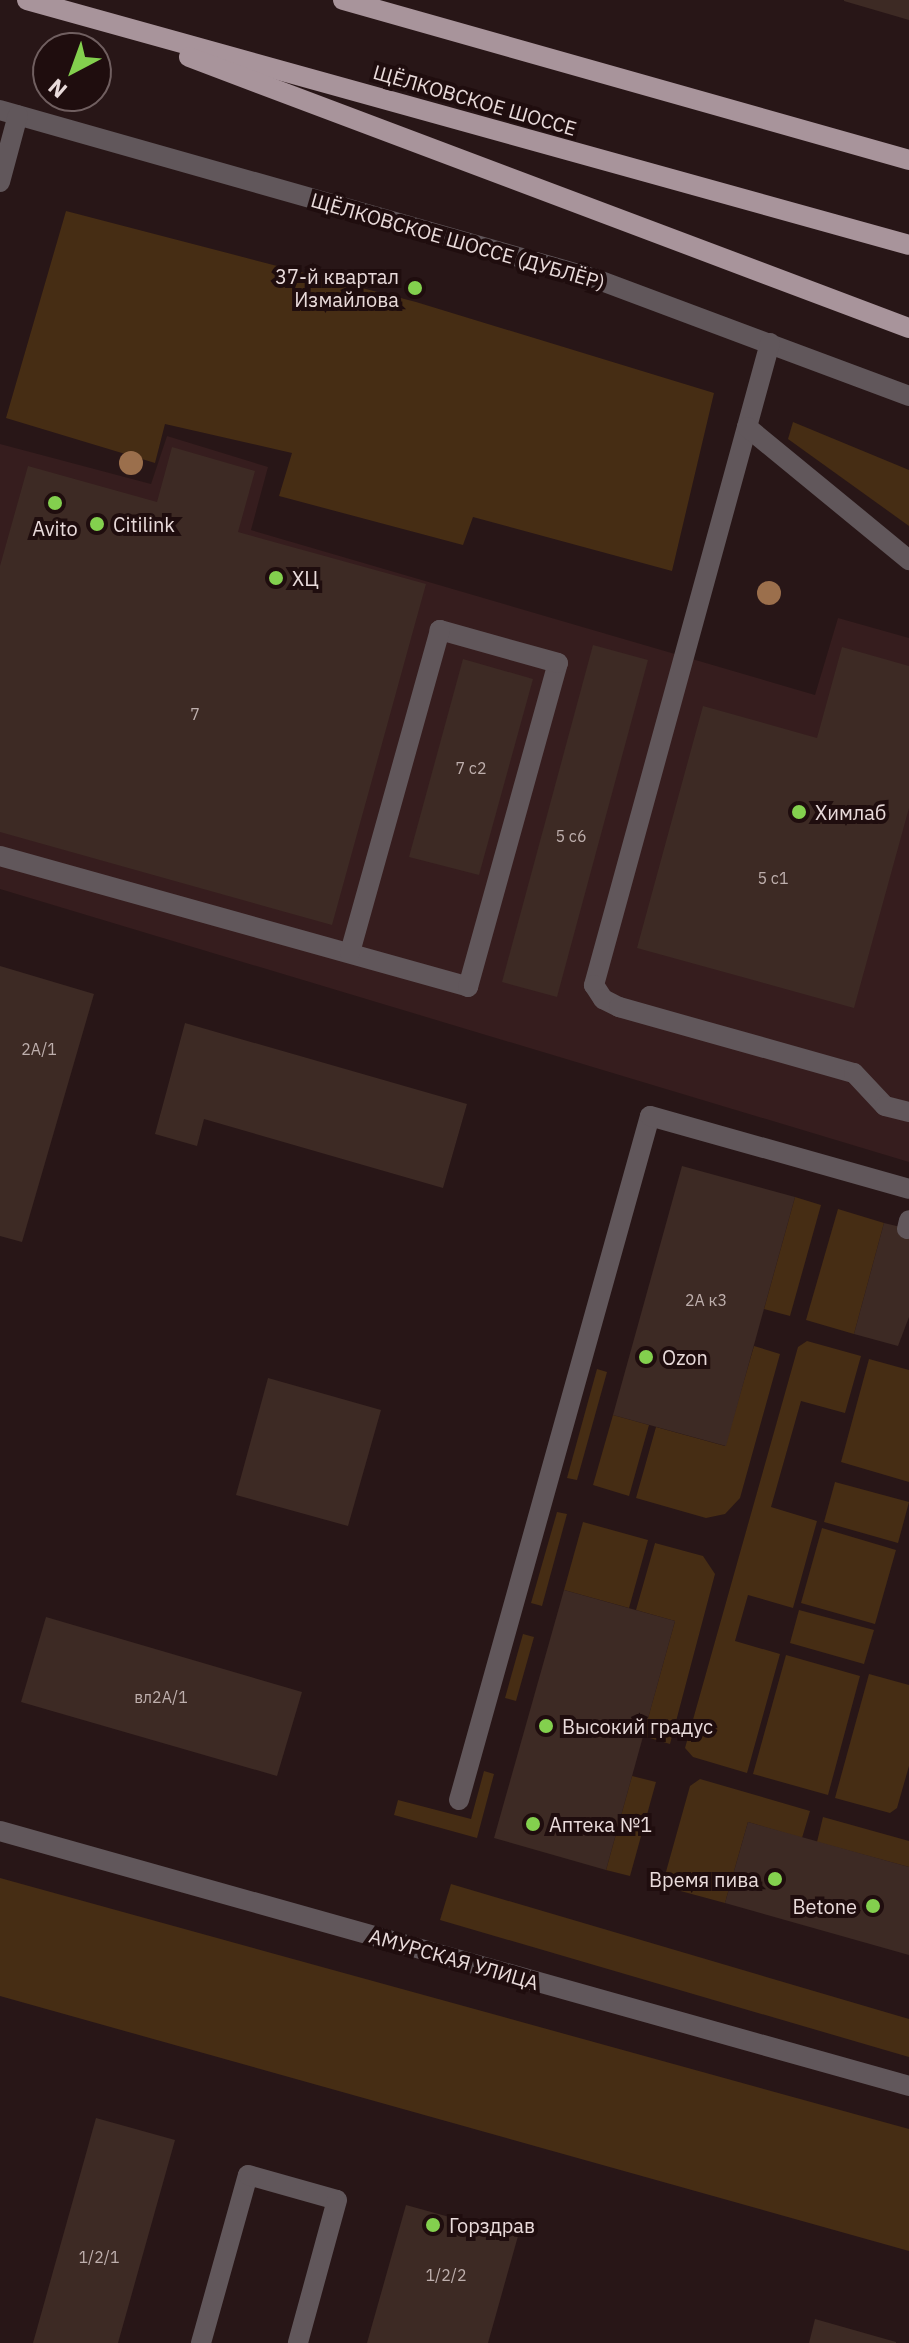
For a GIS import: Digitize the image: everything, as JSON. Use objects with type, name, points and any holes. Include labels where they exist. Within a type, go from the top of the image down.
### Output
[{"type":"main road","name":"ЩЁЛКОВСКОЕ ШОССЕ","points":[[27,0],[909,245]]},
{"type":"main road","points":[[343,0],[909,160]]},
{"type":"main road","points":[[74,13],[909,328]]},
{"type":"street","points":[[0,182],[9,112]]},
{"type":"street","name":"ЩЁЛКОВСКОЕ ШОССЕ (ДУБЛЁР)","points":[[9,112],[596,279],[909,396]]},
{"type":"street","points":[[770,343],[594,985],[603,999],[619,1007],[854,1073],[885,1106],[909,1112]]},
{"type":"street","points":[[747,427],[909,560]]},
{"type":"street","points":[[0,856],[468,987],[558,663],[440,630],[350,953]]},
{"type":"street","points":[[459,1800],[650,1116],[909,1189]]},
{"type":"street","name":"АМУРСКАЯ УЛИЦА","points":[[0,1831],[909,2086]]},
{"type":"street","points":[[201,2343],[248,2175],[337,2200],[298,2343]]},
{"type":"shaded area","points":[[66,211],[416,302],[714,393],[672,571],[473,517],[463,545],[279,496],[292,453],[165,424],[155,463],[6,418]]},
{"type":"shaded area","points":[[793,422],[909,470],[909,526],[788,439]]},
{"type":"shaded area","points":[[167,436],[268,467],[251,530],[815,695],[838,618],[909,638],[909,1162],[0,889],[0,444],[151,484]]},
{"type":"shaded area","points":[[795,1197],[821,1205],[790,1316],[764,1309]]},
{"type":"shaded area","points":[[838,1209],[884,1223],[854,1334],[806,1320]]},
{"type":"shaded area","points":[[807,1341],[861,1356],[845,1413],[801,1401],[771,1507],[817,1521],[793,1608],[748,1595],[735,1641],[780,1654],[747,1773],[693,1757],[685,1748],[798,1347]]},
{"type":"shaded area","points":[[754,1346],[780,1354],[740,1498],[725,1514],[706,1518],[636,1498],[656,1427],[725,1446]]},
{"type":"shaded area","points":[[869,1359],[909,1370],[909,1482],[841,1462]]},
{"type":"shaded area","points":[[597,1369],[607,1372],[577,1480],[567,1478]]},
{"type":"shaded area","points":[[613,1415],[649,1425],[629,1496],[593,1485]]},
{"type":"shaded area","points":[[835,1482],[909,1502],[898,1543],[824,1522]]},
{"type":"shaded area","points":[[557,1512],[567,1514],[542,1606],[531,1603]]},
{"type":"shaded area","points":[[583,1522],[648,1540],[629,1608],[564,1590]]},
{"type":"shaded area","points":[[822,1528],[896,1550],[875,1624],[801,1603]]},
{"type":"shaded area","points":[[655,1543],[703,1556],[715,1574],[670,1744],[643,1736],[675,1621],[636,1610]]},
{"type":"shaded area","points":[[799,1610],[874,1630],[864,1664],[790,1643]]},
{"type":"shaded area","points":[[523,1634],[534,1637],[516,1701],[505,1698]]},
{"type":"shaded area","points":[[786,1655],[860,1676],[828,1795],[753,1774]]},
{"type":"shaded area","points":[[869,1674],[909,1685],[909,1766],[897,1808],[890,1813],[835,1798]]},
{"type":"shaded area","points":[[484,1771],[494,1774],[477,1838],[394,1815],[398,1800],[471,1819]]},
{"type":"shaded area","points":[[632,1776],[656,1782],[630,1876],[606,1870]]},
{"type":"shaded area","points":[[700,1779],[810,1811],[802,1838],[748,1822],[725,1903],[662,1886],[690,1786]]},
{"type":"shaded area","points":[[823,1817],[909,1841],[909,1867],[817,1842]]},
{"type":"shaded area","points":[[0,1878],[909,2129],[909,2251],[0,1996]]},
{"type":"shaded area","points":[[451,1884],[909,2019],[909,2057],[440,1920]]},
{"type":"building","points":[[844,0],[909,0],[909,20],[844,1]]},
{"type":"building","points":[[172,447],[255,471],[238,532],[426,584],[332,925],[0,832],[0,566],[28,466],[157,502]]},
{"type":"building","points":[[593,645],[648,660],[557,997],[502,982]]},
{"type":"building","points":[[842,647],[909,666],[909,808],[854,1008],[637,948],[703,706],[817,738]]},
{"type":"building","points":[[463,659],[533,679],[479,875],[409,857]]},
{"type":"building","points":[[0,966],[94,994],[22,1242],[0,1236]]},
{"type":"building","points":[[185,1023],[467,1104],[443,1188],[204,1119],[197,1146],[155,1134]]},
{"type":"building","points":[[682,1166],[795,1197],[726,1446],[613,1415]]},
{"type":"building","points":[[884,1223],[909,1229],[909,1317],[898,1346],[854,1334]]},
{"type":"building","points":[[268,1378],[381,1410],[348,1526],[236,1495]]},
{"type":"building","points":[[564,1590],[675,1621],[606,1870],[494,1838]]},
{"type":"building","points":[[46,1617],[302,1692],[277,1776],[21,1702]]},
{"type":"building","points":[[748,1822],[909,1867],[909,1955],[725,1903]]},
{"type":"building","points":[[96,2118],[175,2140],[118,2343],[33,2343]]},
{"type":"building","points":[[406,2205],[518,2236],[488,2343],[367,2343]]},
{"type":"building","points":[[815,2319],[896,2342],[896,2343],[809,2343]]},
{"type":"place","name":"37-й квартал Измайлова","points":[[415,288]]},
{"type":"place","name":"Avito","points":[[55,503]]},
{"type":"place","name":"Citilink","points":[[97,524]]},
{"type":"place","name":"ХЦ","points":[[276,578]]},
{"type":"place","name":"Химлаб","points":[[799,812]]},
{"type":"place","name":"Ozon","points":[[646,1357]]},
{"type":"place","name":"Высокий градус","points":[[546,1726]]},
{"type":"place","name":"Аптека №1","points":[[533,1824]]},
{"type":"place","name":"Время пива","points":[[775,1879]]},
{"type":"place","name":"Betone","points":[[873,1906]]},
{"type":"place","name":"Горздрав","points":[[433,2225]]}]
